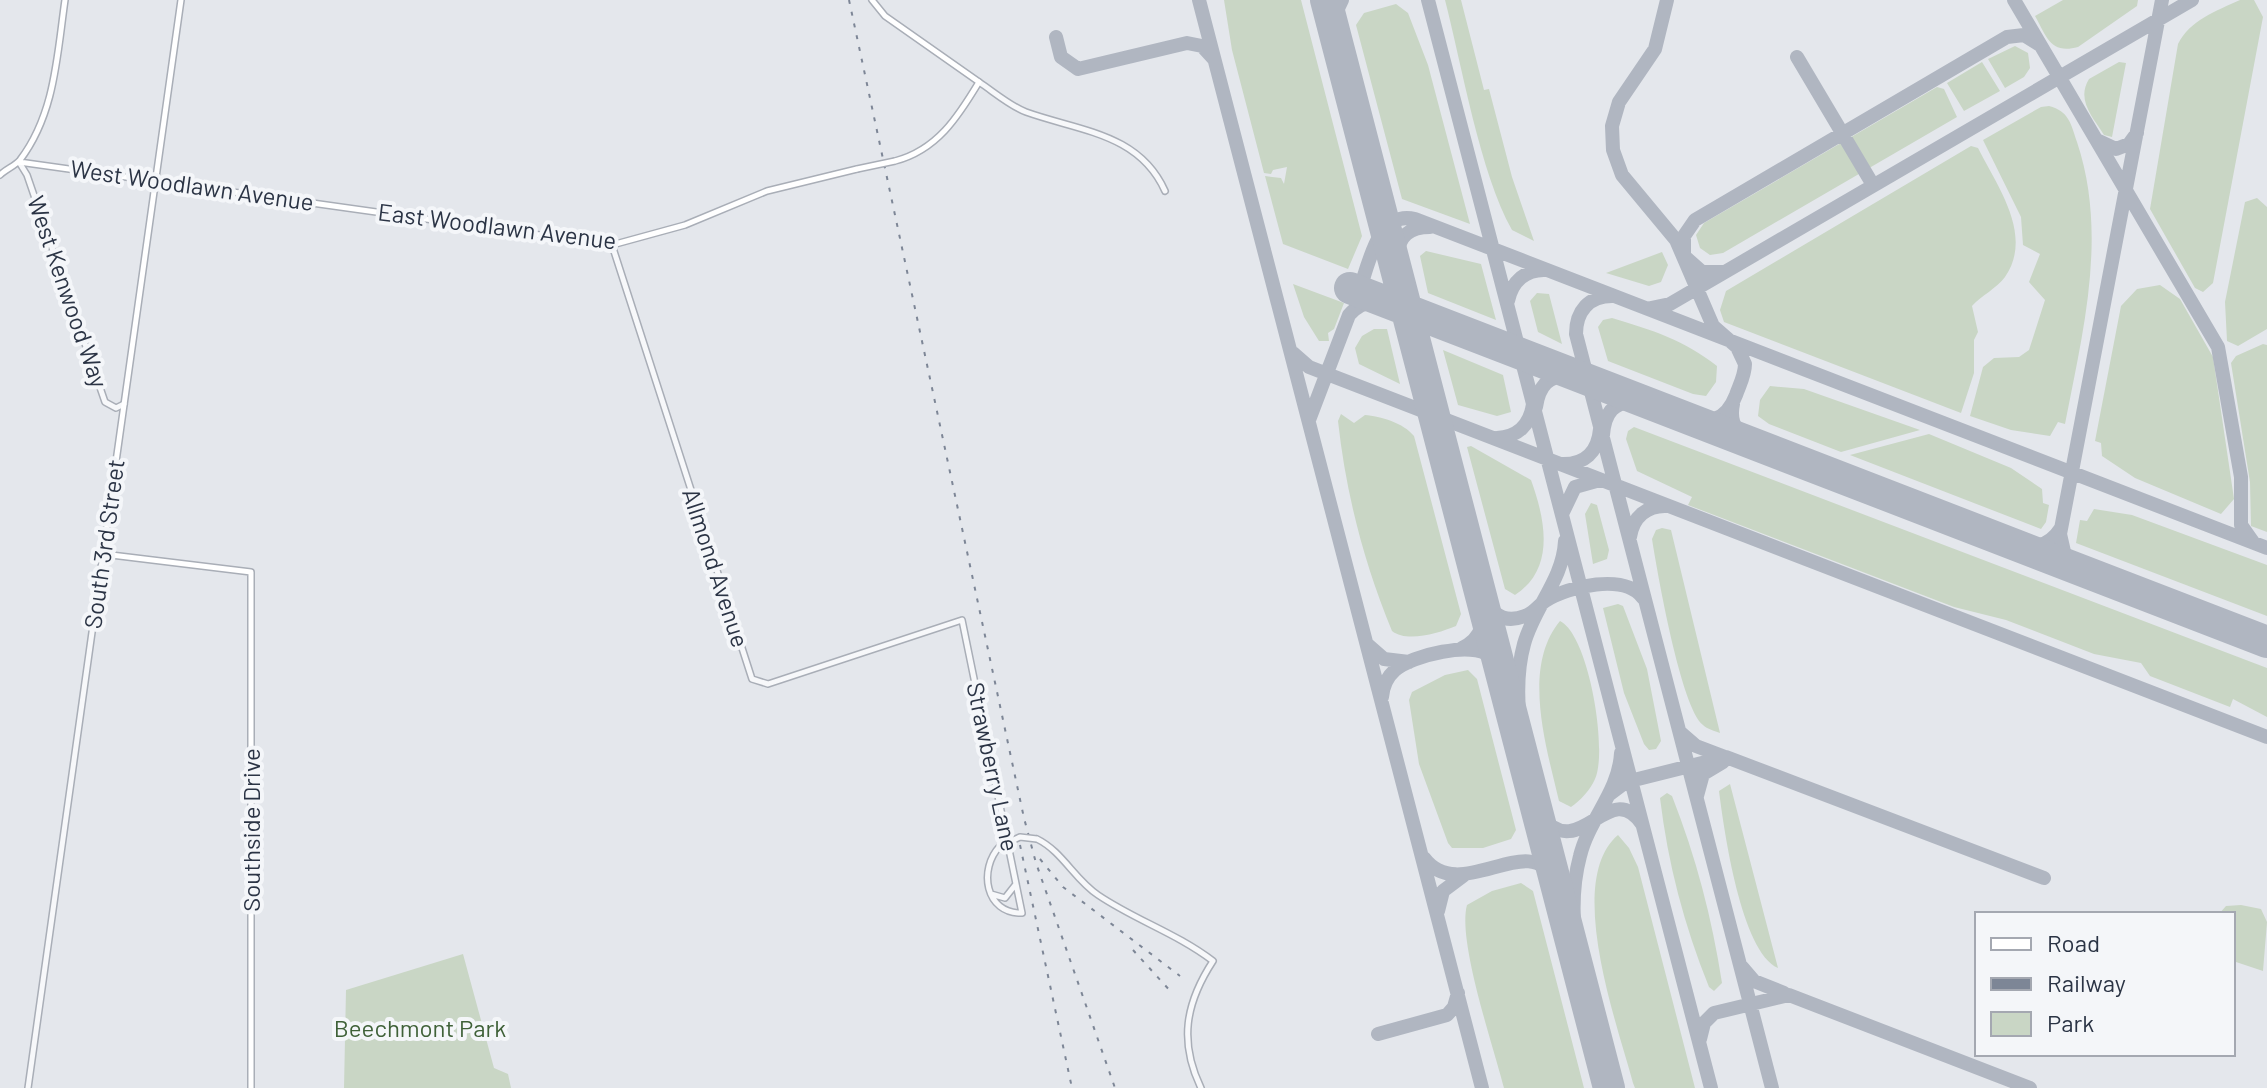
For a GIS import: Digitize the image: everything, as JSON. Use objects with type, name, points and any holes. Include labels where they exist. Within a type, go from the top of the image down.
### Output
[{"type":"main road","points":[[0,175],[19,162],[48,108],[65,0]]},
{"type":"main road","name":"South 3rd Street","points":[[103,554],[181,0]]},
{"type":"main road","points":[[872,0],[897,25],[979,82]]},
{"type":"main road","name":"East Woodlawn Avenue","points":[[365,210],[612,245],[685,225],[767,191],[919,153],[940,138],[979,82]]},
{"type":"main road","name":"West Woodlawn Avenue","points":[[19,162],[365,210]]},
{"type":"main road","name":"Southside Drive","points":[[103,554],[251,572],[251,1088]]},
{"type":"street","points":[[979,82],[1024,111],[1130,146],[1153,168],[1165,191]]},
{"type":"street","name":"West Kenwood Way","points":[[19,162],[27,175],[102,396],[116,408],[124,404]]},
{"type":"street","name":"Allmond Avenue","points":[[612,245],[754,681],[768,684],[962,620]]},
{"type":"street","name":"South 3rd Street","points":[[28,1088],[103,554]]},
{"type":"street","name":"Strawberry Lane","points":[[962,620],[1022,913],[1004,908],[991,894]]},
{"type":"street","points":[[1016,883],[1010,896],[999,898],[991,894],[987,866],[1000,846],[1020,837],[1037,839],[1050,847],[1096,894],[1184,939],[1213,961],[1196,988],[1187,1018],[1187,1055],[1201,1088]]},
{"type":"green space","points":[[1224,0],[1301,0],[1362,236],[1348,269],[1283,244],[1265,176],[1281,178],[1284,184],[1287,167],[1273,170],[1271,174],[1264,173],[1232,50]]},
{"type":"green space","points":[[1445,0],[1461,0],[1484,90],[1489,89],[1512,177],[1534,241],[1512,230],[1490,179]]},
{"type":"green space","points":[[2063,0],[2138,0],[2137,6],[2078,47],[2069,49],[2050,42],[2035,16]]},
{"type":"green space","points":[[2240,0],[2254,0],[2263,17],[2213,283],[2203,292],[2195,288],[2150,209],[2178,44],[2197,22]]},
{"type":"green space","points":[[1396,4],[1408,13],[1428,65],[1470,224],[1402,199],[1356,25],[1364,13]]},
{"type":"green space","points":[[2015,46],[2028,53],[2030,68],[2024,77],[2005,88],[1988,59]]},
{"type":"green space","points":[[1982,62],[2000,91],[1964,111],[1947,83]]},
{"type":"green space","points":[[2119,62],[2126,63],[2112,137],[2104,135],[2095,122],[2084,94],[2089,79]]},
{"type":"green space","points":[[1937,87],[1944,89],[1957,117],[1723,253],[1710,255],[1700,248],[1696,235],[1704,223]]},
{"type":"green space","points":[[2049,106],[2065,115],[2077,142],[2091,212],[2092,248],[2085,318],[2065,424],[2058,422],[2050,436],[2011,430],[1970,416],[1983,367],[1994,358],[2019,357],[2029,350],[2045,300],[2029,282],[2040,254],[2023,245],[2021,217],[1983,140],[2041,107]]},
{"type":"green space","points":[[1971,146],[1978,148],[2003,194],[2010,211],[2016,244],[2013,261],[2005,277],[1972,306],[1978,332],[1974,340],[1974,373],[1961,413],[1724,322],[1720,310],[1726,291]]},
{"type":"green space","points":[[2257,198],[2267,207],[2267,329],[2238,346],[2227,341],[2225,302],[2245,202]]},
{"type":"green space","points":[[1426,251],[1481,264],[1496,320],[1428,293],[1420,256]]},
{"type":"green space","points":[[1662,252],[1668,265],[1661,282],[1649,286],[1606,273]]},
{"type":"green space","points":[[1293,284],[1344,303],[1334,329],[1328,333],[1329,341],[1319,341],[1304,317]]},
{"type":"green space","points":[[2160,285],[2180,299],[2213,357],[2234,499],[2221,514],[2135,478],[2102,456],[2101,443],[2095,441],[2121,306],[2137,289]]},
{"type":"green space","points":[[1537,293],[1549,294],[1562,344],[1538,332],[1530,301]]},
{"type":"green space","points":[[1612,318],[1680,343],[1717,366],[1716,382],[1706,396],[1693,394],[1608,361],[1598,327],[1603,320]]},
{"type":"green space","points":[[1374,329],[1387,329],[1400,384],[1359,364],[1355,348],[1362,336]]},
{"type":"green space","points":[[2267,345],[2267,532],[2251,526],[2250,482],[2231,363],[2236,356]]},
{"type":"green space","points":[[1443,350],[1503,375],[1511,412],[1497,416],[1458,405]]},
{"type":"green space","points":[[1770,386],[1804,389],[1920,430],[1841,452],[1769,424],[1758,416],[1760,400]]},
{"type":"green space","points":[[1341,414],[1354,423],[1365,415],[1384,419],[1404,427],[1414,436],[1461,614],[1456,626],[1414,637],[1392,631],[1373,580],[1351,502],[1341,448],[1338,421]]},
{"type":"green space","points":[[1634,427],[2267,668],[2267,717],[2233,699],[2230,707],[2150,676],[2141,663],[2094,654],[2006,620],[1954,607],[1688,505],[1692,497],[1637,471],[1626,439],[1628,431]]},
{"type":"green space","points":[[1929,434],[2011,468],[2042,489],[2043,503],[2049,505],[2046,522],[2041,529],[1850,455]]},
{"type":"green space","points":[[1471,446],[1531,480],[1536,495],[1543,526],[1542,557],[1528,584],[1515,595],[1505,589],[1467,447]]},
{"type":"green space","points":[[1591,503],[1597,505],[1609,550],[1607,559],[1593,564],[1585,514]]},
{"type":"green space","points":[[2094,509],[2132,515],[2267,565],[2267,616],[2076,543],[2080,520],[2087,521]]},
{"type":"green space","points":[[1656,530],[1671,530],[1720,733],[1705,726],[1686,693],[1652,539]]},
{"type":"green space","points":[[1618,604],[1623,606],[1647,669],[1661,741],[1656,749],[1649,750],[1644,744],[1624,693],[1603,608]]},
{"type":"green space","points":[[1560,621],[1580,648],[1587,670],[1599,744],[1595,779],[1571,807],[1559,801],[1540,709],[1542,662],[1548,640]]},
{"type":"green space","points":[[1468,670],[1477,679],[1516,830],[1511,839],[1483,848],[1452,848],[1419,764],[1409,700],[1412,692],[1445,675]]},
{"type":"green space","points":[[1730,784],[1778,968],[1765,957],[1754,939],[1736,888],[1719,791]]},
{"type":"green space","points":[[1667,793],[1672,796],[1681,819],[1708,911],[1722,983],[1714,991],[1709,987],[1692,941],[1672,870],[1660,798]]},
{"type":"green space","points":[[1618,835],[1629,848],[1638,867],[1695,1088],[1635,1088],[1633,1083],[1607,992],[1595,919],[1595,885],[1603,857]]},
{"type":"green space","points":[[1521,883],[1533,891],[1584,1088],[1504,1088],[1472,968],[1465,922],[1467,905],[1492,891]]},
{"type":"green space","points":[[2226,906],[2261,909],[2267,922],[2263,971],[2235,962],[2235,912],[2221,912]]},
{"type":"green space","name":"Beechmont Park","points":[[463,954],[494,1068],[508,1074],[511,1088],[344,1088],[346,990]]},
{"type":"taxiway","points":[[1199,0],[1482,1088]]},
{"type":"taxiway","points":[[1342,0],[1333,19],[1345,73]]},
{"type":"taxiway","points":[[1428,0],[1711,1088]]},
{"type":"taxiway","points":[[1667,0],[1655,49],[1619,102],[1612,126],[1613,150],[1622,175],[1676,240],[1713,326],[1737,347],[1745,364],[1732,404],[1721,416],[1707,420],[1681,416]]},
{"type":"taxiway","points":[[2014,0],[2218,347],[2241,477],[2241,525],[2253,542]]},
{"type":"taxiway","points":[[2086,572],[2065,556],[2060,534],[2162,0]]},
{"type":"taxiway","points":[[1651,308],[1670,304],[2192,0]]},
{"type":"taxiway","points":[[1723,272],[1702,272],[1684,256],[1684,236],[1695,220],[2007,37],[2024,35],[2040,45]]},
{"type":"taxiway","points":[[1056,37],[1061,57],[1078,69],[1187,43],[1202,46],[1213,58]]},
{"type":"taxiway","points":[[1797,57],[1873,185]]},
{"type":"taxiway","points":[[2099,141],[2116,149],[2129,144],[2137,133]]},
{"type":"taxiway","points":[[1359,291],[1371,254],[1383,231],[1402,218],[1415,219],[2267,548]]},
{"type":"taxiway","points":[[1405,298],[1398,263],[1401,242],[1406,234],[1430,227]]},
{"type":"taxiway","points":[[1508,301],[1521,278],[1546,270]]},
{"type":"taxiway","points":[[1612,296],[1585,306],[1578,318],[1576,334],[1772,1088]]},
{"type":"taxiway","points":[[1309,420],[1349,315],[1358,307],[1376,302],[1395,306],[1425,319]]},
{"type":"taxiway","points":[[1519,345],[1528,355],[1572,372]]},
{"type":"taxiway","points":[[1293,353],[1309,367],[2267,737]]},
{"type":"taxiway","points":[[1536,407],[1540,391],[1557,377],[1581,379],[1618,393]]},
{"type":"taxiway","points":[[1603,435],[1606,419],[1613,408],[1623,403],[1647,405],[1685,419]]},
{"type":"taxiway","points":[[1497,438],[1511,435],[1522,428],[1533,404]]},
{"type":"taxiway","points":[[1733,404],[1734,425],[1747,439],[1760,446]]},
{"type":"taxiway","points":[[1561,464],[1577,462],[1588,456],[1596,444],[1600,429]]},
{"type":"taxiway","points":[[1563,512],[1575,487],[1600,480]]},
{"type":"taxiway","points":[[1630,537],[1634,524],[1642,514],[1667,506]]},
{"type":"taxiway","points":[[2010,543],[2039,545],[2051,540],[2061,528]]},
{"type":"taxiway","points":[[1555,875],[1532,790],[1518,699],[1524,644],[1554,581],[1565,541]]},
{"type":"taxiway","points":[[1470,551],[1480,587],[1491,609],[1511,619],[1525,616],[1555,596],[1596,584],[1623,586],[1635,590],[1643,598]]},
{"type":"taxiway","points":[[1462,648],[1479,634],[1483,614],[1481,599]]},
{"type":"taxiway","points":[[1368,645],[1384,659],[1409,662]]},
{"type":"taxiway","points":[[1382,697],[1384,685],[1403,664],[1442,652],[1470,650],[1482,652],[1495,662],[1511,715]]},
{"type":"taxiway","points":[[1681,733],[1696,746],[1725,757]]},
{"type":"taxiway","points":[[1610,1087],[1580,973],[1574,913],[1580,856],[1610,793],[1621,753]]},
{"type":"taxiway","points":[[1610,794],[1626,782],[1726,757],[2044,878]]},
{"type":"taxiway","points":[[1697,796],[1703,774],[1723,762]]},
{"type":"taxiway","points":[[1541,816],[1555,828],[1569,831],[1618,809],[1630,812],[1642,824]]},
{"type":"taxiway","points":[[1424,858],[1439,871],[1456,874],[1529,861],[1543,866],[1554,880],[1567,928]]},
{"type":"taxiway","points":[[1438,911],[1443,891],[1463,876]]},
{"type":"taxiway","points":[[1742,967],[1754,981],[1784,993]]},
{"type":"taxiway","points":[[1378,1034],[1447,1015],[1454,1007],[1458,993]]},
{"type":"taxiway","points":[[1700,1039],[1704,1023],[1714,1013],[1789,995],[2030,1088]]},
{"type":"runway","points":[[1326,0],[1609,1088]]},
{"type":"runway","points":[[1350,288],[2267,642]]},
{"type":"railway","points":[[849,0],[1024,818],[1036,863],[1115,1088]]},
{"type":"railway","points":[[1020,845],[1072,1088]]},
{"type":"railway","points":[[1040,859],[1063,887],[1180,976]]},
{"type":"railway","points":[[1133,950],[1173,994]]}]
